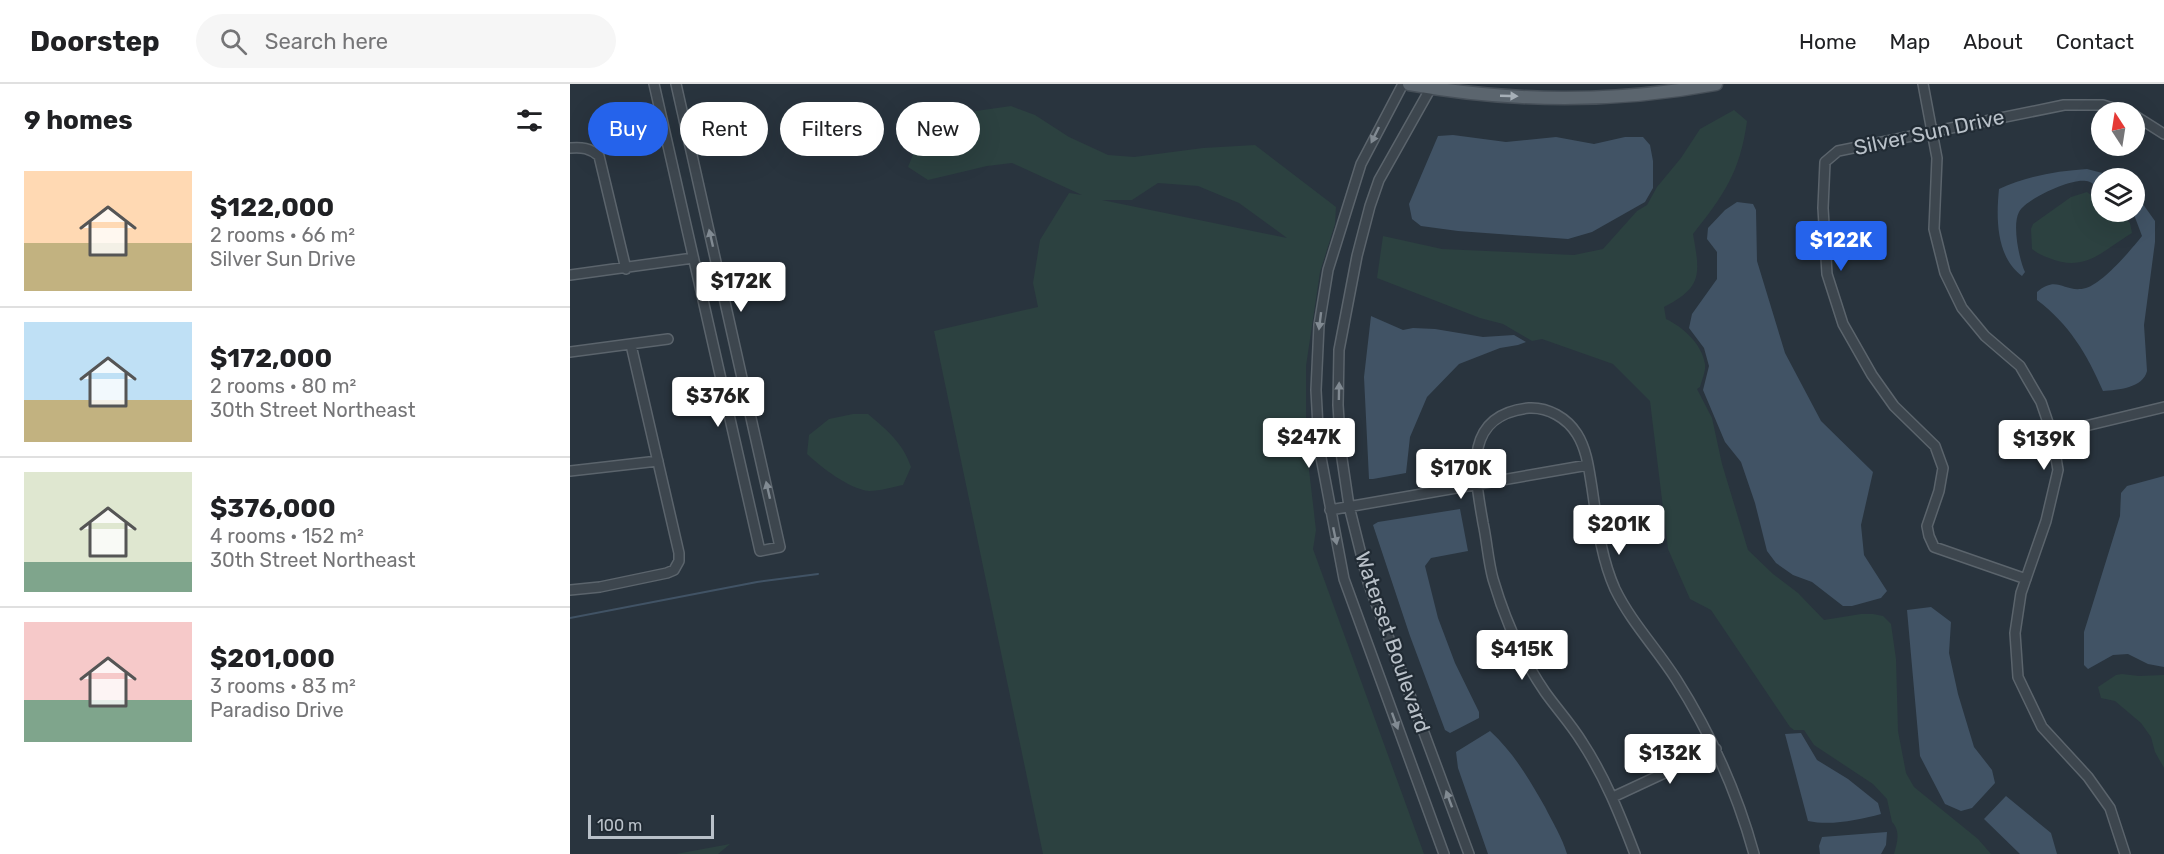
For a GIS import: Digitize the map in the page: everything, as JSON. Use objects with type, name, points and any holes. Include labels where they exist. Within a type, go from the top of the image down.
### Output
[{"type":"main road","points":[[1409,84],[1498,96],[1566,98],[1631,95],[1716,84]]},
{"type":"street","points":[[654,84],[760,551],[780,547],[676,84]]},
{"type":"street","name":"Waterset Boulevard","points":[[1403,84],[1361,164],[1328,270],[1319,325],[1316,390],[1319,447],[1329,510],[1344,579],[1444,854]]},
{"type":"street","points":[[1923,84],[1937,158],[1935,229],[1945,273],[1962,309],[1984,336],[2019,366],[2042,402],[2052,434],[2058,470],[2046,521],[2021,593],[2015,633],[2018,677],[2042,727],[2088,777],[2110,808],[2125,854]]},
{"type":"street","name":"Waterset Boulevard","points":[[1432,86],[1379,180],[1357,256],[1348,300],[1339,350],[1338,405],[1341,452],[1349,506],[1368,582],[1469,854]]},
{"type":"street","name":"Silver Sun Drive","points":[[2026,579],[1934,547],[1927,526],[1939,491],[1943,468],[1935,446],[1894,406],[1872,375],[1843,324],[1827,274],[1823,208],[1825,162],[1838,151],[2064,105],[2091,105]]},
{"type":"street","points":[[2145,122],[2164,134]]},
{"type":"street","points":[[570,148],[592,149],[599,156],[626,269]]},
{"type":"street","points":[[570,275],[693,258]]},
{"type":"street","points":[[570,352],[668,339]]},
{"type":"street","points":[[570,590],[600,587],[674,570],[679,561],[680,553],[632,345]]},
{"type":"street","points":[[2052,434],[2164,407]]},
{"type":"street","points":[[1635,854],[1613,797],[1582,742],[1545,692],[1516,642],[1493,577],[1476,484],[1475,455],[1489,427],[1499,417],[1516,411],[1532,408],[1547,410],[1568,422],[1584,447],[1601,546],[1614,588],[1630,615],[1675,677],[1716,749],[1734,790],[1754,854]]},
{"type":"street","points":[[570,471],[658,461]]},
{"type":"street","points":[[1329,510],[1588,465]]},
{"type":"street","points":[[1613,797],[1716,749]]},
{"type":"green space","points":[[1011,106],[1035,115],[1069,137],[1108,155],[1134,157],[1203,148],[1255,145],[1336,207],[1335,224],[1320,272],[1306,366],[1306,444],[1316,530],[1313,549],[1424,854],[1043,854],[934,331],[1038,307],[1033,283],[1040,240],[1069,193],[1082,195],[1012,163],[987,166],[928,180],[908,167],[912,156],[980,156],[980,110]],"holes":[[[1158,183],[1198,186],[1239,203],[1287,238],[1102,200],[1132,200]]]},
{"type":"green space","points":[[1734,110],[1747,121],[1740,155],[1722,195],[1693,234],[1697,259],[1696,278],[1686,293],[1664,307],[1666,319],[1691,337],[1703,357],[1704,373],[1700,387],[1697,389],[1712,418],[1722,464],[1748,550],[1773,574],[1798,593],[1824,620],[1873,614],[1883,616],[1891,624],[1896,659],[1898,731],[1906,773],[1914,787],[1978,839],[1991,854],[1894,854],[1897,829],[1892,822],[1887,799],[1873,784],[1814,745],[1804,730],[1794,730],[1790,727],[1711,610],[1690,599],[1668,549],[1650,401],[1613,364],[1542,339],[1532,341],[1503,324],[1480,318],[1377,278],[1383,236],[1442,249],[1574,255],[1603,249],[1637,211],[1647,205],[1657,187],[1681,158],[1700,129]]},
{"type":"green space","points":[[2087,192],[2091,195],[2091,222],[2129,222],[2132,233],[2093,258],[2073,263],[2062,262],[2032,249],[2033,224],[2071,197]]},
{"type":"green space","points":[[853,414],[868,414],[888,431],[904,451],[911,467],[903,485],[873,491],[861,489],[836,477],[807,454],[809,435],[829,419]]},
{"type":"green space","points":[[2116,675],[2164,675],[2164,768],[2155,752],[2151,737],[2141,723],[2115,701],[2101,698],[2098,687]]},
{"type":"green space","points":[[730,844],[718,854],[676,854]]},
{"type":"water","points":[[1453,135],[1506,142],[1556,137],[1594,144],[1625,137],[1643,137],[1650,145],[1653,161],[1653,188],[1645,202],[1592,232],[1568,239],[1421,226],[1412,219],[1409,204],[1438,136]]},
{"type":"water","points":[[2091,170],[2091,183],[2079,181],[2060,186],[2030,201],[2019,212],[2016,233],[2025,272],[2022,276],[2013,268],[2003,248],[1998,224],[1999,189],[2042,175]]},
{"type":"water","points":[[1737,202],[1753,204],[1756,210],[1757,261],[1785,353],[1821,421],[1873,472],[1861,525],[1864,555],[1887,591],[1881,598],[1852,606],[1843,606],[1812,582],[1793,575],[1776,563],[1767,551],[1755,503],[1741,462],[1725,442],[1703,390],[1709,366],[1704,348],[1689,328],[1692,314],[1717,279],[1717,252],[1707,239],[1708,228],[1725,210]]},
{"type":"water","points":[[2145,207],[2155,221],[2155,242],[2144,325],[2147,371],[2145,377],[2135,385],[2103,391],[2076,341],[2059,319],[2037,300],[2037,292],[2044,287],[2056,284],[2072,289],[2093,285],[2116,265],[2142,236],[2137,222],[2145,222]]},
{"type":"water","points":[[1371,316],[1403,330],[1435,329],[1483,337],[1514,335],[1526,342],[1500,348],[1459,364],[1427,397],[1410,437],[1406,473],[1369,479],[1364,377]]},
{"type":"water","points":[[2164,476],[2164,667],[2148,664],[2128,654],[2113,655],[2088,669],[2084,665],[2084,632],[2120,516],[2121,493],[2127,486]]},
{"type":"water","points":[[1460,509],[1468,551],[1431,558],[1425,566],[1438,618],[1455,663],[1479,712],[1479,718],[1450,733],[1445,730],[1410,636],[1373,525],[1378,522]]},
{"type":"water","points":[[1931,607],[1951,622],[1949,653],[1958,694],[1974,747],[1992,770],[1995,783],[1972,808],[1961,811],[1945,804],[1920,756],[1907,610]]},
{"type":"water","points":[[1490,731],[1514,757],[1527,776],[1557,830],[1567,854],[1488,854],[1458,768],[1456,752]]},
{"type":"water","points":[[1801,733],[1817,760],[1848,779],[1878,803],[1881,814],[1835,823],[1808,821],[1785,734]]},
{"type":"water","points":[[2006,796],[2051,833],[2057,854],[2020,854],[1984,819]]},
{"type":"water","points":[[1887,832],[1886,845],[1881,854],[1820,854],[1819,846],[1822,837]]},
{"type":"waterway","points":[[570,618],[757,582],[818,574]]}]
